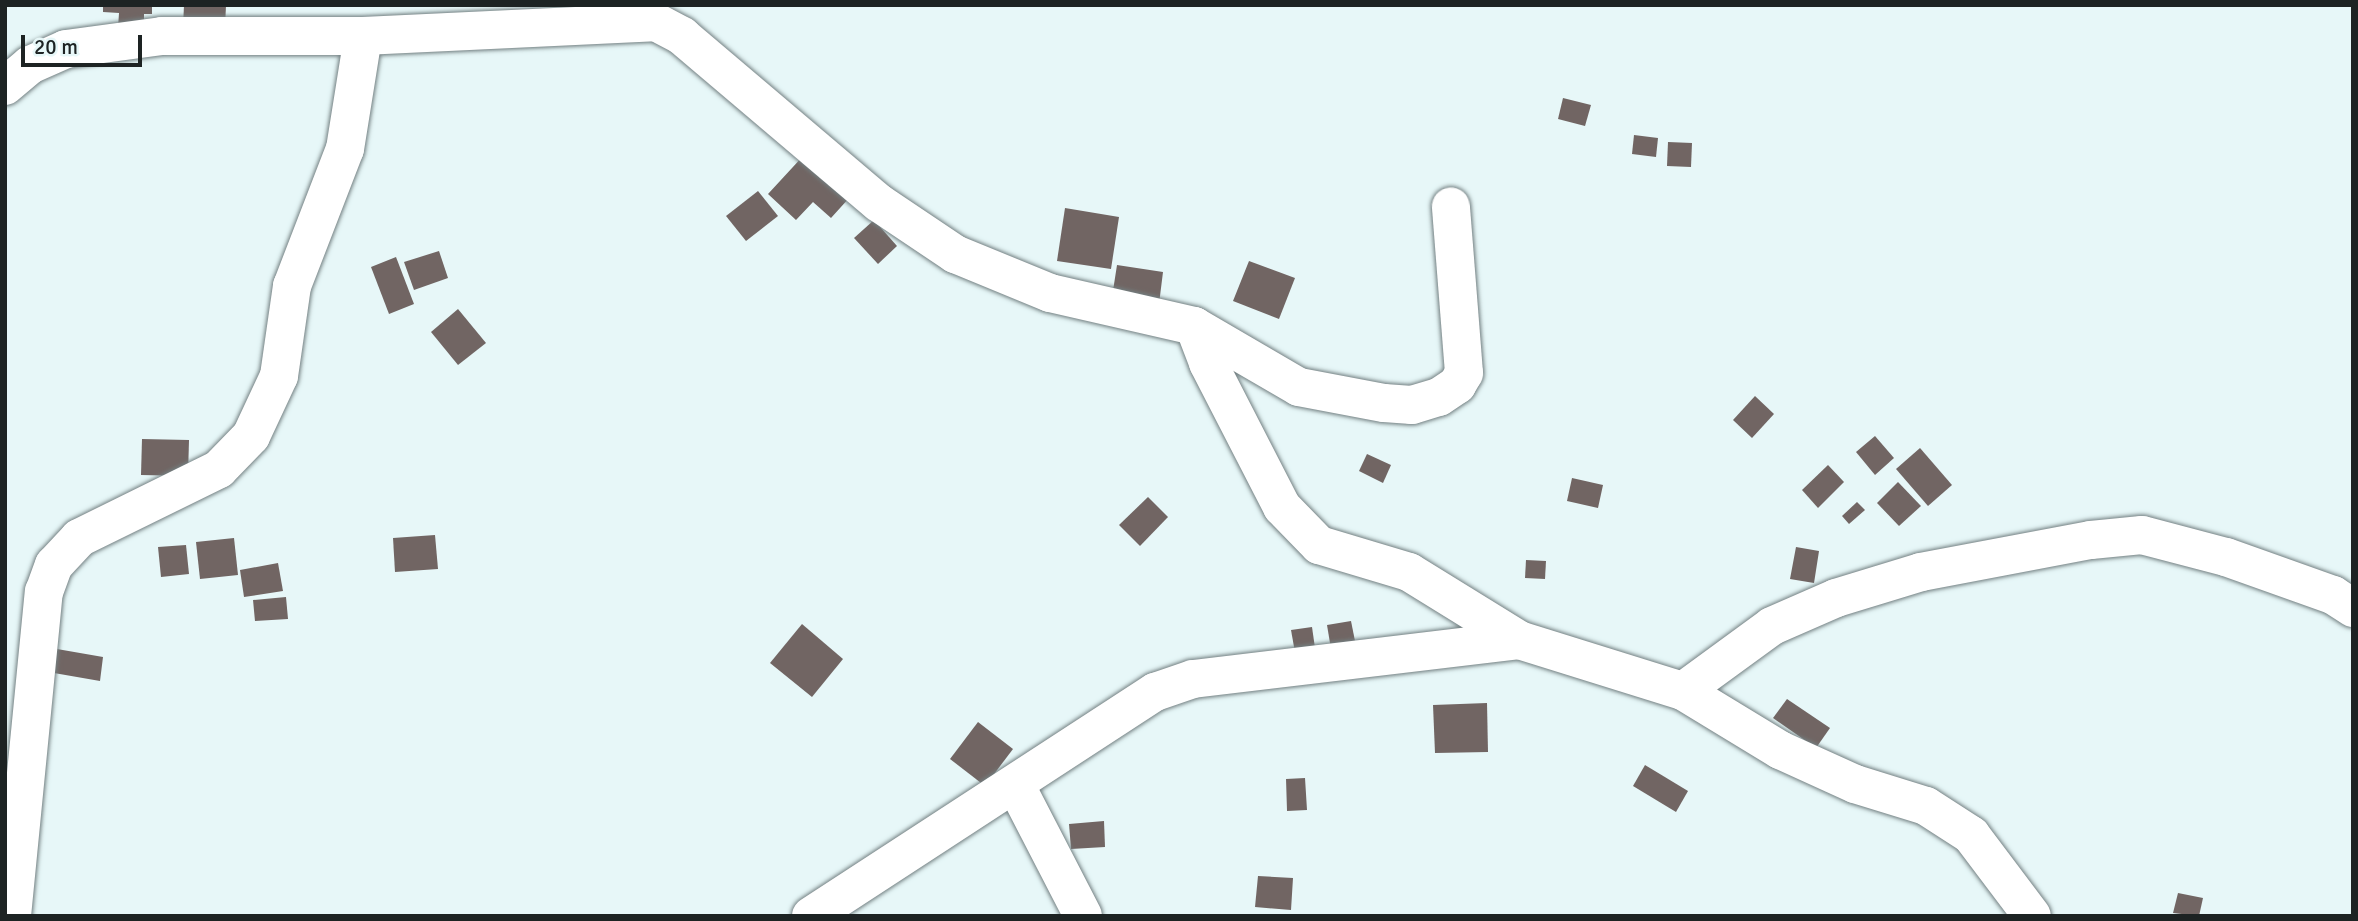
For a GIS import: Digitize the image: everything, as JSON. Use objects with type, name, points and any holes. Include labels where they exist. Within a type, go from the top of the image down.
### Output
[{"type":"street","points":[[5,86],[30,65],[66,48],[162,36],[363,36],[667,13],[682,36],[879,203],[955,254],[1050,293],[1195,326],[1299,387],[1384,403],[1412,405],[1439,397],[1457,386],[1464,373],[1451,207]]},
{"type":"street","points":[[12,916],[44,592],[54,565],[79,538],[219,469],[251,436],[279,376],[292,286],[345,149],[363,36]]},
{"type":"street","points":[[1195,326],[1208,363],[1282,507],[1300,529],[1319,545],[1409,572],[1519,640],[1683,691],[1780,750],[1855,784],[1926,806],[1971,835],[2032,916]]},
{"type":"street","points":[[1683,691],[1772,626],[1836,598],[1921,572],[2091,540],[2143,535],[2202,551],[2333,595],[2353,608]]},
{"type":"street","points":[[811,916],[1155,692],[1193,679],[1519,640]]},
{"type":"street","points":[[1015,784],[1083,916]]},
{"type":"building","points":[[103,5],[152,5],[152,14],[144,14],[144,28],[118,28],[119,13],[103,12]]},
{"type":"building","points":[[184,5],[226,5],[225,28],[183,27]]},
{"type":"building","points":[[1563,98],[1591,105],[1585,126],[1558,119]]},
{"type":"building","points":[[1634,135],[1658,138],[1656,157],[1632,154]]},
{"type":"building","points":[[1668,142],[1692,143],[1691,167],[1667,166]]},
{"type":"building","points":[[804,155],[850,197],[831,218],[813,202],[796,220],[768,194]]},
{"type":"building","points":[[758,191],[778,216],[746,241],[726,216]]},
{"type":"building","points":[[1065,208],[1119,217],[1111,269],[1057,261]]},
{"type":"building","points":[[874,220],[897,246],[878,264],[854,238]]},
{"type":"building","points":[[439,251],[448,278],[414,290],[404,262]]},
{"type":"building","points":[[396,257],[414,304],[389,314],[371,267]]},
{"type":"building","points":[[1249,261],[1295,278],[1279,319],[1233,301]]},
{"type":"building","points":[[1117,265],[1163,272],[1159,304],[1112,297]]},
{"type":"building","points":[[458,309],[486,343],[458,365],[431,332]]},
{"type":"building","points":[[1755,396],[1774,414],[1752,438],[1733,420]]},
{"type":"building","points":[[1875,436],[1894,458],[1875,475],[1856,452]]},
{"type":"building","points":[[142,439],[189,440],[188,476],[141,475]]},
{"type":"building","points":[[1920,448],[1952,485],[1928,506],[1896,469]]},
{"type":"building","points":[[1367,454],[1391,465],[1383,483],[1359,471]]},
{"type":"building","points":[[1828,465],[1844,482],[1818,508],[1802,490]]},
{"type":"building","points":[[1572,478],[1603,485],[1598,508],[1567,501]]},
{"type":"building","points":[[1898,482],[1921,506],[1899,526],[1877,503]]},
{"type":"building","points":[[1148,497],[1168,517],[1140,546],[1119,525]]},
{"type":"building","points":[[1857,502],[1865,510],[1849,524],[1842,516]]},
{"type":"building","points":[[435,535],[438,569],[395,572],[393,538]]},
{"type":"building","points":[[234,538],[238,575],[200,579],[196,542]]},
{"type":"building","points":[[186,545],[189,574],[161,577],[158,547]]},
{"type":"building","points":[[1796,547],[1819,551],[1814,583],[1790,579]]},
{"type":"building","points":[[1526,560],[1546,561],[1545,579],[1525,578]]},
{"type":"building","points":[[278,563],[283,591],[244,597],[240,570]]},
{"type":"building","points":[[286,597],[288,619],[255,621],[253,600]]},
{"type":"building","points":[[1351,621],[1357,651],[1332,655],[1327,625]]},
{"type":"building","points":[[802,624],[843,659],[812,697],[770,663]]},
{"type":"building","points":[[1312,627],[1316,655],[1296,658],[1291,630]]},
{"type":"building","points":[[57,649],[103,657],[100,681],[54,673]]},
{"type":"building","points":[[1787,699],[1830,728],[1816,748],[1773,718]]},
{"type":"building","points":[[1487,703],[1488,752],[1435,753],[1433,705]]},
{"type":"building","points":[[978,722],[1013,749],[985,786],[950,759]]},
{"type":"building","points":[[1645,765],[1688,791],[1676,812],[1633,786]]},
{"type":"building","points":[[1305,778],[1307,810],[1287,811],[1286,779]]},
{"type":"building","points":[[1104,821],[1105,847],[1071,849],[1069,824]]},
{"type":"building","points":[[1258,876],[1293,878],[1291,910],[1255,907]]},
{"type":"building","points":[[2178,893],[2203,898],[2199,916],[2173,913]]}]
